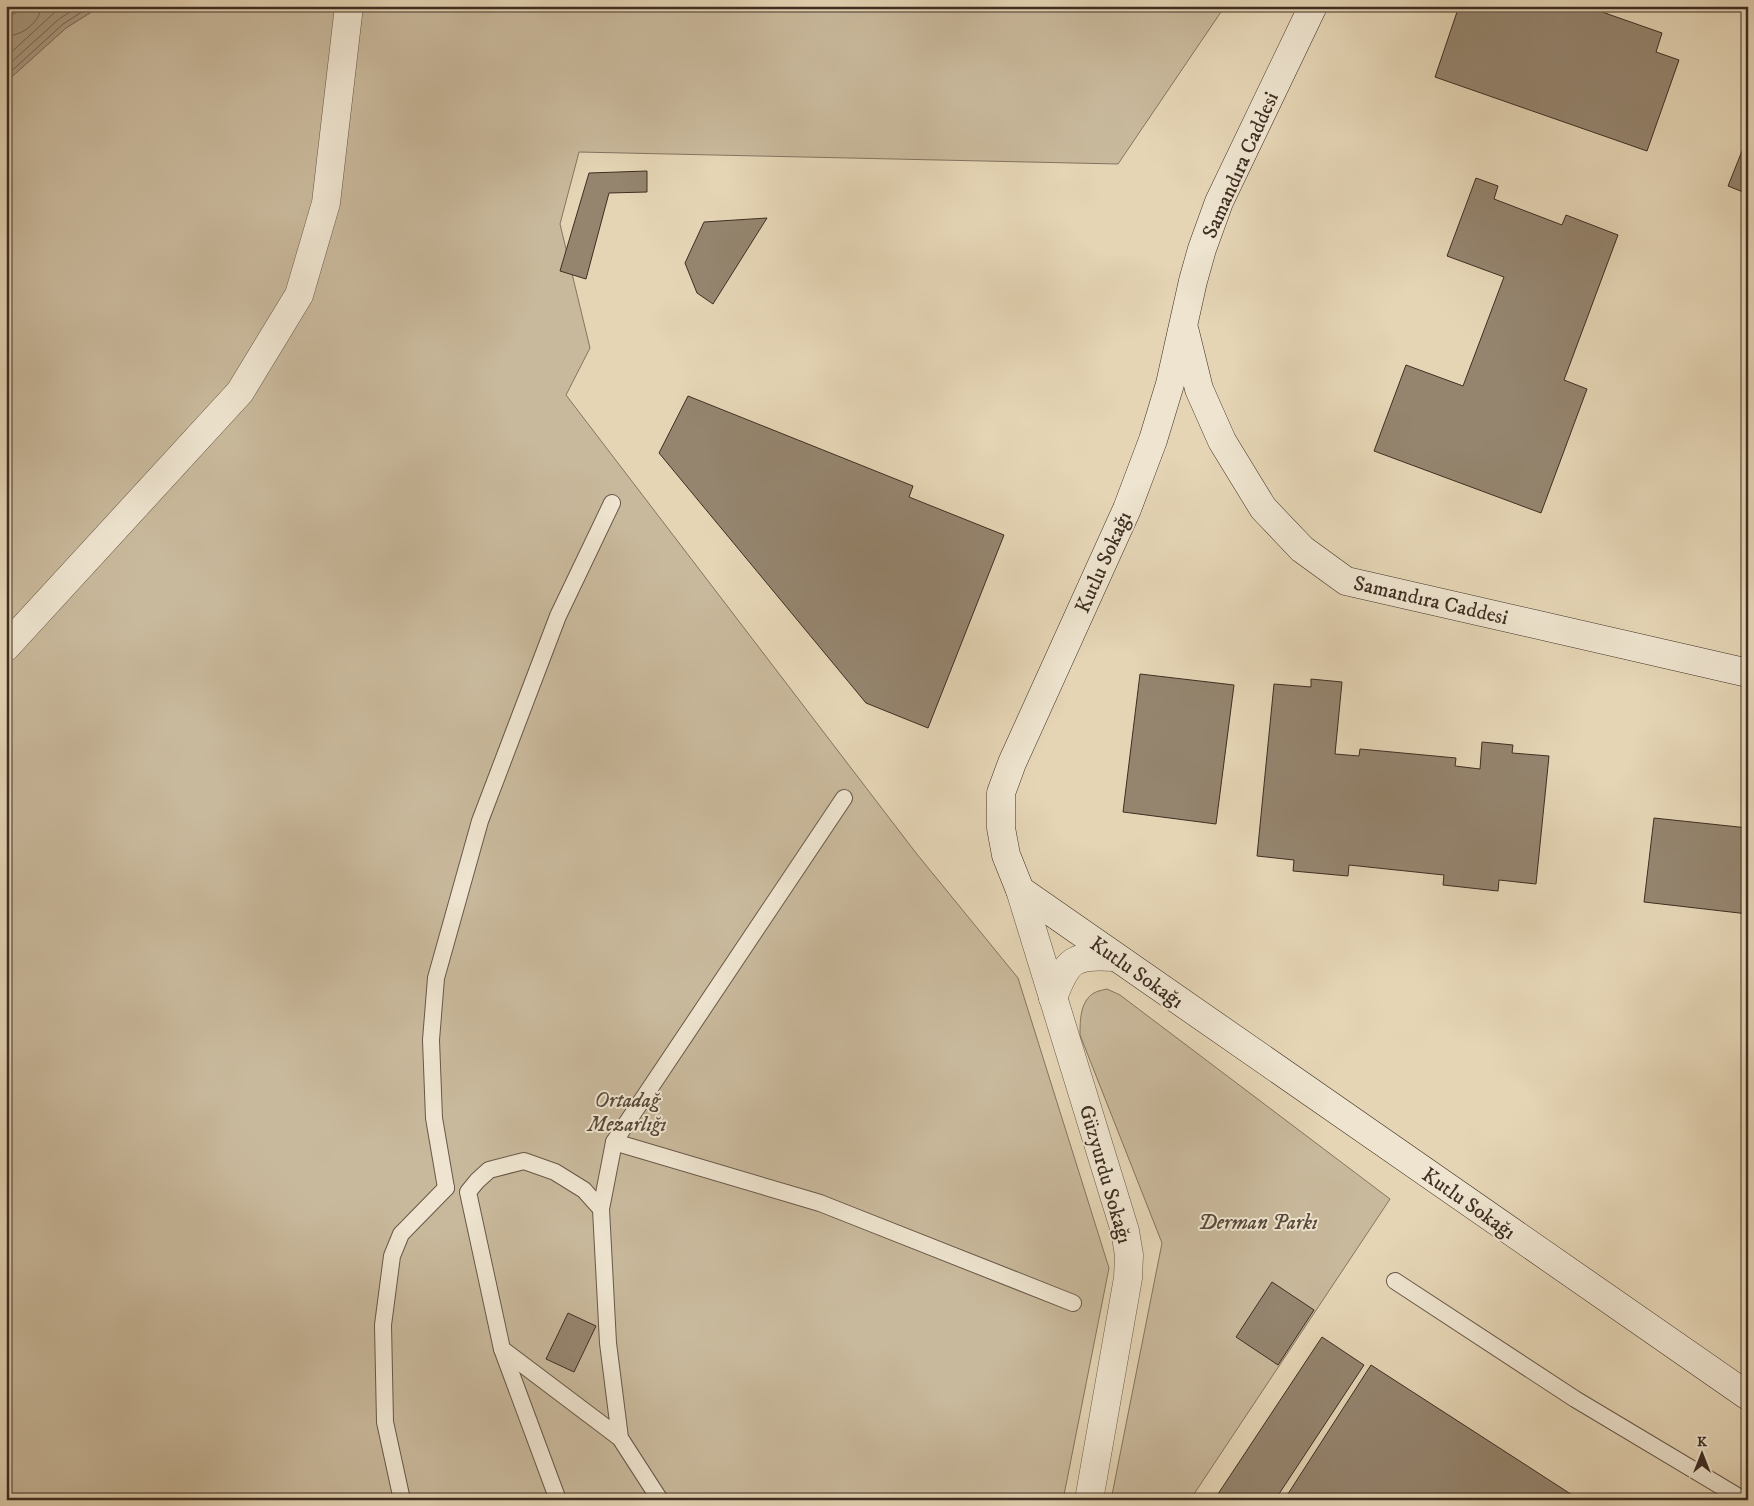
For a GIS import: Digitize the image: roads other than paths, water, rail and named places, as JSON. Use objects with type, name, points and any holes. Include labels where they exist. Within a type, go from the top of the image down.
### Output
[{"type":"main road","points":[[6,647],[240,392],[299,295],[326,203],[349,6]]},
{"type":"main road","name":"Samandıra Caddesi","points":[[1314,6],[1219,202],[1193,281],[1184,328],[1199,389],[1222,441],[1263,508],[1302,550],[1346,581],[1748,673]]},
{"type":"main road","name":"Kutlu Sokağı","points":[[1184,328],[1153,440],[1127,509],[1012,763],[1001,793],[1001,828],[1006,855],[1020,890],[1748,1396]]},
{"type":"main road","name":"Güzyurdu Sokağı","points":[[1020,890],[1125,1231],[1129,1255],[1128,1278],[1089,1500]]},
{"type":"main road","points":[[1053,998],[1062,974],[1074,960],[1092,955],[1115,957]]},
{"type":"lane","points":[[446,1188],[434,1118],[430,1040],[436,978],[480,822],[558,616],[612,502]]},
{"type":"lane","points":[[620,1438],[608,1343],[601,1209],[614,1142],[844,798]]},
{"type":"lane","points":[[614,1142],[820,1203],[1073,1303]]},
{"type":"lane","points":[[468,1192],[489,1170],[524,1161],[555,1172],[584,1190],[601,1209]]},
{"type":"lane","points":[[446,1188],[468,1192]]},
{"type":"lane","points":[[402,1500],[385,1422],[382,1325],[392,1256],[400,1234],[446,1188]]},
{"type":"lane","points":[[468,1192],[502,1348],[558,1500]]},
{"type":"lane","points":[[1394,1281],[1575,1399],[1744,1500]]},
{"type":"lane","points":[[502,1348],[620,1438],[660,1500]]},
{"type":"water","points":[[26,6],[101,6],[66,28],[6,82],[6,19]]},
{"type":"park label","name":"Ortadağ Mezarlığı","points":[[627,1112]]},
{"type":"park label","name":"Derman Parkı","points":[[1258,1222]]}]
